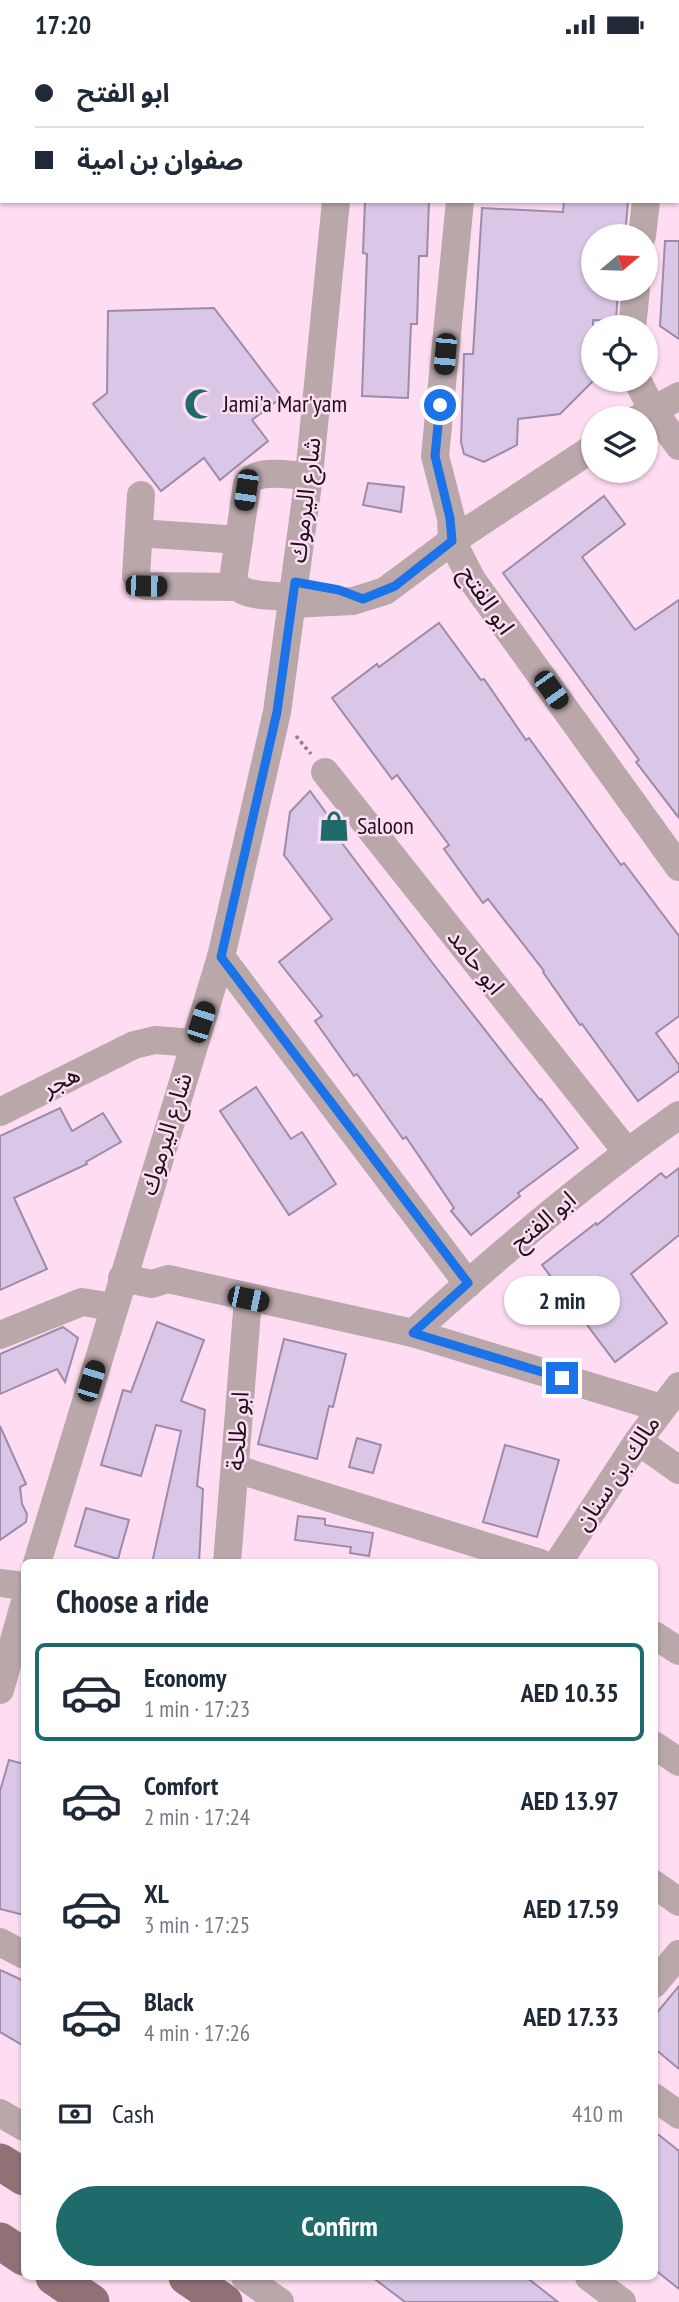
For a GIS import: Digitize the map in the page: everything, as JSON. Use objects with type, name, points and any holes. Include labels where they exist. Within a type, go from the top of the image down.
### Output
[{"type":"main road","points":[[0,2162],[21,2175]]},
{"type":"main road","points":[[0,2241],[21,2255]]},
{"type":"main road","points":[[58,2280],[91,2302]]},
{"type":"street","name":"شارع اليرموك","points":[[38,1559],[221,957],[277,712],[309,476],[336,203]]},
{"type":"street","name":"ابو الفتح","points":[[460,203],[435,456],[450,518],[452,541],[471,580],[679,867]]},
{"type":"street","points":[[643,224],[646,203]]},
{"type":"street","points":[[658,407],[679,396]]},
{"type":"street","points":[[658,426],[679,446]]},
{"type":"street","points":[[141,495],[136,576],[143,585],[236,587],[244,592],[293,594],[343,603],[363,599],[395,586],[452,541],[581,456]]},
{"type":"street","points":[[236,587],[233,580],[247,484],[250,479],[260,475],[309,476]]},
{"type":"street","points":[[139,533],[239,540]]},
{"type":"street","name":"ابو حامد","points":[[325,772],[627,1151]]},
{"type":"street","points":[[221,957],[468,1283]]},
{"type":"street","name":"هجر","points":[[0,1112],[134,1045],[155,1040],[194,1043]]},
{"type":"street","points":[[124,1051],[149,1054],[186,1070]]},
{"type":"street","name":"ابو الفتح","points":[[413,1333],[468,1283],[627,1151],[679,1115]]},
{"type":"street","points":[[126,1267],[152,1284],[167,1279],[248,1299],[413,1333],[661,1408]]},
{"type":"street","name":"ابو طلحة","points":[[227,1559],[248,1299]]},
{"type":"street","points":[[0,1335],[64,1308],[110,1318]]},
{"type":"street","name":"مالك بن سنان","points":[[561,1559],[661,1408],[679,1386]]},
{"type":"street","points":[[639,1441],[679,1469]]},
{"type":"street","points":[[236,1469],[527,1559]]},
{"type":"street","points":[[0,1583],[18,1601],[11,1673]]},
{"type":"street","points":[[658,1638],[679,1651]]},
{"type":"street","points":[[658,1748],[679,1762]]},
{"type":"street","points":[[658,1887],[679,1902]]},
{"type":"street","points":[[0,1942],[21,1953]]},
{"type":"street","points":[[658,1979],[679,1954]]},
{"type":"street","points":[[658,2100],[679,2115]]},
{"type":"street","points":[[0,2113],[21,2125]]},
{"type":"street","points":[[249,2280],[280,2302]]},
{"type":"street","points":[[593,2280],[622,2302]]},
{"type":"path","points":[[277,712],[325,772]]},
{"type":"building","points":[[365,203],[429,203],[427,256],[419,256],[417,324],[411,324],[408,398],[362,396],[367,254],[363,253]]},
{"type":"building","points":[[564,203],[628,203],[626,224],[581,224],[581,301],[617,301],[616,315],[581,315],[582,392],[560,414],[518,419],[517,445],[484,462],[464,454],[461,442],[464,354],[473,354],[482,208],[563,212]]},
{"type":"building","points":[[665,241],[679,241],[679,339],[660,326]]},
{"type":"building","points":[[214,308],[282,397],[252,420],[268,441],[220,480],[204,458],[161,491],[93,404],[107,393],[108,311]]},
{"type":"building","points":[[368,483],[404,487],[401,512],[363,505]]},
{"type":"building","points":[[604,496],[625,524],[582,557],[635,630],[679,600],[679,818],[636,762],[639,760],[503,573]]},
{"type":"building","points":[[439,623],[481,680],[484,679],[526,740],[529,738],[621,865],[624,863],[679,936],[679,1016],[656,1033],[679,1065],[679,1071],[638,1101],[488,899],[483,903],[444,849],[449,845],[397,775],[392,779],[332,698]]},
{"type":"building","points":[[310,791],[346,840],[342,843],[578,1148],[518,1193],[520,1196],[471,1235],[451,1211],[454,1208],[406,1137],[403,1139],[315,1021],[322,1016],[279,962],[332,919],[284,855],[290,812]]},
{"type":"building","points":[[256,1087],[291,1139],[302,1132],[336,1184],[289,1215],[220,1111]]},
{"type":"building","points":[[60,1108],[72,1131],[103,1113],[121,1142],[86,1162],[87,1164],[14,1198],[47,1269],[0,1290],[0,1136]]},
{"type":"building","points":[[679,1168],[679,1235],[631,1274],[667,1323],[615,1362],[542,1265],[661,1173],[666,1178]]},
{"type":"building","points":[[157,1322],[204,1340],[181,1401],[205,1410],[197,1486],[203,1489],[199,1559],[153,1559],[181,1431],[156,1425],[141,1476],[101,1465],[123,1390],[131,1392]]},
{"type":"building","points":[[63,1327],[78,1338],[65,1382],[57,1369],[0,1394],[0,1354]]},
{"type":"building","points":[[284,1339],[346,1354],[333,1407],[329,1406],[317,1459],[258,1444]]},
{"type":"building","points":[[0,1426],[26,1484],[20,1487],[22,1504],[27,1514],[26,1522],[0,1540]]},
{"type":"building","points":[[357,1438],[381,1445],[373,1473],[349,1467]]},
{"type":"building","points":[[505,1445],[559,1460],[537,1537],[483,1522]]},
{"type":"building","points":[[86,1508],[129,1520],[118,1559],[75,1546]]},
{"type":"building","points":[[298,1516],[325,1519],[325,1525],[373,1533],[369,1556],[350,1553],[351,1547],[295,1540]]},
{"type":"building","points":[[9,1760],[21,1763],[21,1914],[0,1909],[0,1791]]},
{"type":"building","points":[[0,1970],[21,1980],[21,2044],[0,2032]]},
{"type":"building","points":[[679,1986],[679,2069],[658,2051],[658,2011]]},
{"type":"building","points":[[658,2134],[679,2151],[679,2289],[658,2272]]},
{"type":"building","points":[[376,2280],[530,2280],[558,2302],[405,2302]]},
{"type":"place","name":"Jami'a Mar'yam","points":[[200,404]]},
{"type":"place","name":"Saloon","points":[[334,826]]},
{"type":"route","points":[[440,405],[435,456],[437,474],[448,507],[452,541],[395,586],[363,599],[339,590],[295,582],[277,712],[221,957],[468,1283],[413,1333],[562,1378]]}]
